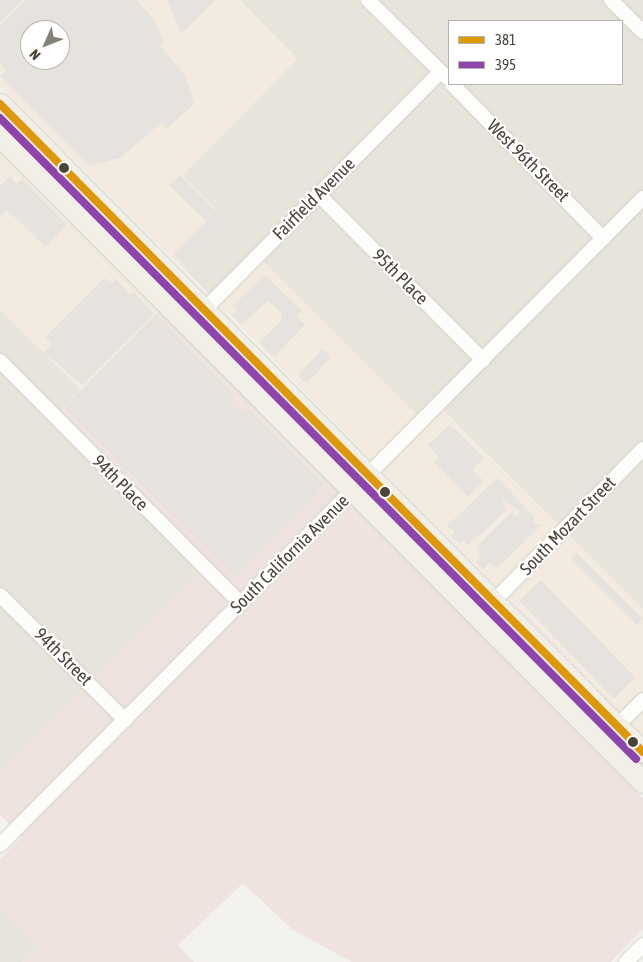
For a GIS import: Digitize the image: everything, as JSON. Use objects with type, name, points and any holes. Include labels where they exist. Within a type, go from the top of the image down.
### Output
[{"type":"main road","points":[[0,104],[196,318],[360,485],[643,782]]},
{"type":"main road","points":[[0,136],[196,318]]},
{"type":"main road","points":[[360,485],[493,602],[643,752]]},
{"type":"street","points":[[368,0],[445,76]]},
{"type":"street","points":[[611,0],[643,32]]},
{"type":"street","name":"Fairfield Avenue","points":[[196,318],[318,194],[445,76]]},
{"type":"street","name":"West 96th Street","points":[[453,85],[603,238]]},
{"type":"street","name":"95th Place","points":[[318,194],[482,360]]},
{"type":"street","name":"South California Avenue","points":[[2,840],[360,485],[643,198]]},
{"type":"street","name":"94th Place","points":[[0,361],[241,604]]},
{"type":"street","name":"South Mozart Street","points":[[493,602],[643,449]]},
{"type":"street","name":"94th Street","points":[[0,595],[125,720]]},
{"type":"street","points":[[602,741],[643,700]]},
{"type":"street","points":[[626,962],[643,945]]},
{"type":"shaded area","points":[[0,0],[239,0],[297,58],[183,175],[230,224],[184,269],[0,86]]},
{"type":"shaded area","points":[[0,0],[22,0],[0,22]]},
{"type":"shaded area","points":[[25,0],[137,0],[155,21],[164,42],[160,45],[186,77],[194,104],[167,129],[161,123],[120,158],[89,166],[0,77],[6,70],[0,64],[0,25]]},
{"type":"shaded area","points":[[167,0],[215,0],[181,34]]},
{"type":"shaded area","points":[[239,0],[643,0],[643,609],[437,404],[420,418],[256,254],[213,298],[184,269],[183,175],[297,59]]},
{"type":"shaded area","points":[[0,151],[159,310],[80,389],[0,309]]},
{"type":"shaded area","points":[[180,175],[229,224],[186,267],[173,254],[206,221],[169,185]]},
{"type":"shaded area","points":[[10,176],[17,184],[22,179],[67,225],[45,247],[7,210],[0,217],[0,186]]},
{"type":"shaded area","points":[[256,254],[420,418],[436,403],[643,609],[643,735],[213,298]]},
{"type":"shaded area","points":[[265,275],[302,311],[297,317],[305,325],[274,357],[259,342],[281,321],[282,314],[268,301],[242,324],[232,315],[237,310],[231,307]]},
{"type":"shaded area","points":[[104,278],[112,282],[116,279],[130,295],[134,292],[154,314],[82,385],[44,352],[52,344],[45,337]]},
{"type":"shaded area","points":[[0,309],[80,389],[59,411],[210,564],[0,773]]},
{"type":"shaded area","points":[[159,310],[643,798],[643,929],[611,962],[352,962],[293,930],[243,883],[178,945],[194,962],[22,962],[39,945],[0,906],[0,859],[22,837],[0,815],[0,773],[210,564],[59,411]]},
{"type":"shaded area","points":[[156,315],[234,394],[228,400],[243,415],[249,409],[323,483],[316,490],[319,494],[235,578],[65,408]]},
{"type":"shaded area","points":[[322,349],[331,357],[307,384],[298,376]]},
{"type":"shaded area","points":[[450,424],[484,458],[472,470],[484,481],[468,497],[434,462],[439,457],[428,445]]},
{"type":"shaded area","points":[[497,478],[535,517],[533,523],[542,525],[497,568],[489,563],[483,569],[476,562],[481,557],[476,547],[511,512],[518,517],[519,510],[502,500],[506,511],[467,546],[464,540],[459,544],[451,536],[455,530],[446,527]]},
{"type":"shaded area","points":[[577,553],[643,619],[637,624],[571,559]]},
{"type":"shaded area","points":[[541,580],[635,678],[614,699],[519,601]]},
{"type":"shaded area","points":[[0,906],[39,945],[22,962],[0,962]]},
{"type":"transit line","name":"381","points":[[0,104],[643,752]]},
{"type":"transit line","name":"395","points":[[0,118],[636,759]]}]
